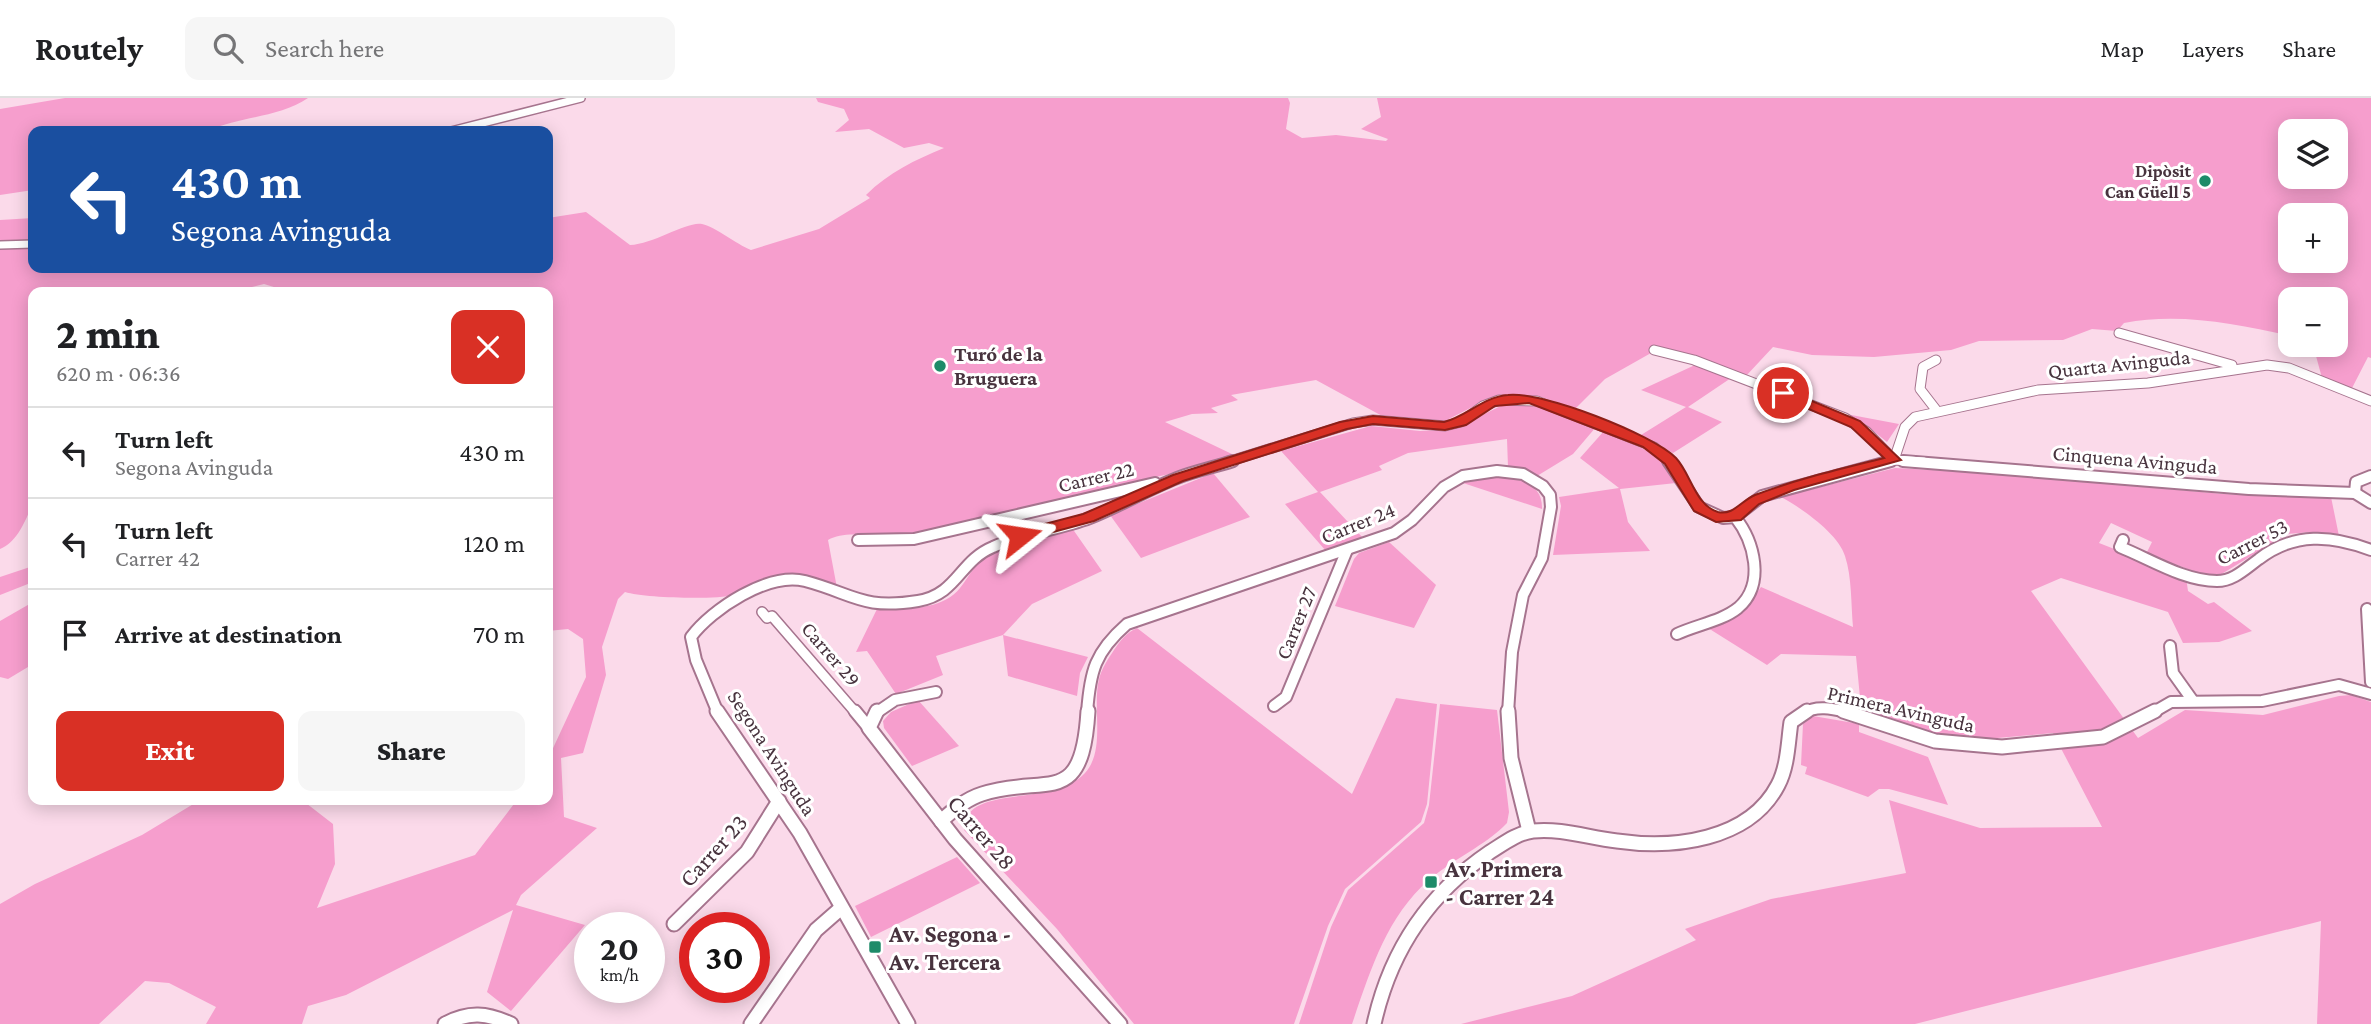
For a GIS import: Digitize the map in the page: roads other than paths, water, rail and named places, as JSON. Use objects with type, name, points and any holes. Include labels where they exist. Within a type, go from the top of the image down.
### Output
[{"type":"street","points":[[471,126],[582,98]]},
{"type":"street","points":[[0,245],[28,244]]},
{"type":"street","points":[[2119,333],[2238,367]]},
{"type":"street","points":[[1654,350],[1694,360],[1845,418],[1873,437],[1894,460],[1762,496],[1735,516],[1755,551],[1751,593],[1732,612],[1677,634]]},
{"type":"street","points":[[1936,360],[1923,367],[1920,389],[1937,411]]},
{"type":"street","name":"Quarta Avinguda","points":[[1894,460],[1909,421],[1937,411],[2038,390],[2148,383],[2238,367],[2284,367],[2371,401]]},
{"type":"street","name":"Segona Avinguda","points":[[908,1024],[840,909],[819,865],[779,801],[728,730],[705,684],[691,637],[705,618],[745,594],[789,580],[804,581],[860,602],[892,605],[925,601],[944,593],[967,562],[983,551],[1020,536],[1088,517],[1178,478],[1353,423],[1373,420],[1445,426],[1461,422],[1490,403],[1521,398],[1565,410],[1648,444],[1671,461],[1699,507],[1716,517],[1735,516]]},
{"type":"street","name":"Cinquena Avinguda","points":[[1894,460],[2249,489],[2355,493],[2371,503]]},
{"type":"street","name":"Carrer 24","points":[[941,821],[979,794],[1048,785],[1071,773],[1078,763],[1084,733],[1088,680],[1102,650],[1119,629],[1135,621],[1347,550],[1404,527],[1446,485],[1471,474],[1515,472],[1532,479],[1549,494],[1552,502],[1544,553],[1524,592],[1508,690],[1510,749],[1530,831]]},
{"type":"street","points":[[2355,493],[2356,482],[2371,476]]},
{"type":"street","name":"Carrer 22","points":[[858,540],[874,542],[914,539],[1178,478]]},
{"type":"street","name":"Carrer 53","points":[[2123,540],[2120,547],[2185,572],[2219,581],[2237,575],[2267,552],[2296,539],[2342,540],[2371,550]]},
{"type":"street","name":"Carrer 27","points":[[1274,706],[1286,697],[1347,550]]},
{"type":"street","points":[[2367,609],[2371,682]]},
{"type":"street","name":"Carrer 29","points":[[762,612],[767,618],[772,616],[869,728]]},
{"type":"street","points":[[2170,646],[2173,673],[2193,701]]},
{"type":"street","name":"Primera Avinguda","points":[[1530,831],[1560,831],[1620,842],[1673,844],[1730,830],[1760,807],[1777,788],[1785,764],[1791,722],[1810,709],[1825,708],[1852,713],[1950,744],[1995,747],[2103,737],[2129,726],[2171,702],[2262,701],[2339,685],[2371,694]]},
{"type":"street","points":[[869,728],[873,715],[883,706],[915,692],[936,692]]},
{"type":"street","name":"Carrer 28","points":[[869,728],[941,821],[1120,1024]]},
{"type":"street","name":"Carrer 23","points":[[674,924],[705,897],[742,855],[766,825],[779,801]]},
{"type":"street","points":[[1374,1024],[1386,982],[1423,911],[1459,874],[1482,857],[1530,831]]},
{"type":"street","points":[[751,1024],[816,930],[840,909]]},
{"type":"street","points":[[445,1024],[488,1012],[511,1024]]},
{"type":"place","name":"Dipòsit Can Güell 5","points":[[2205,181]]},
{"type":"place","name":"Turó de la Bruguera","points":[[940,366]]},
{"type":"place","name":"Av. Primera - Carrer 24","points":[[1431,882]]},
{"type":"place","name":"Av. Segona - Av. Tercera","points":[[875,947]]}]
